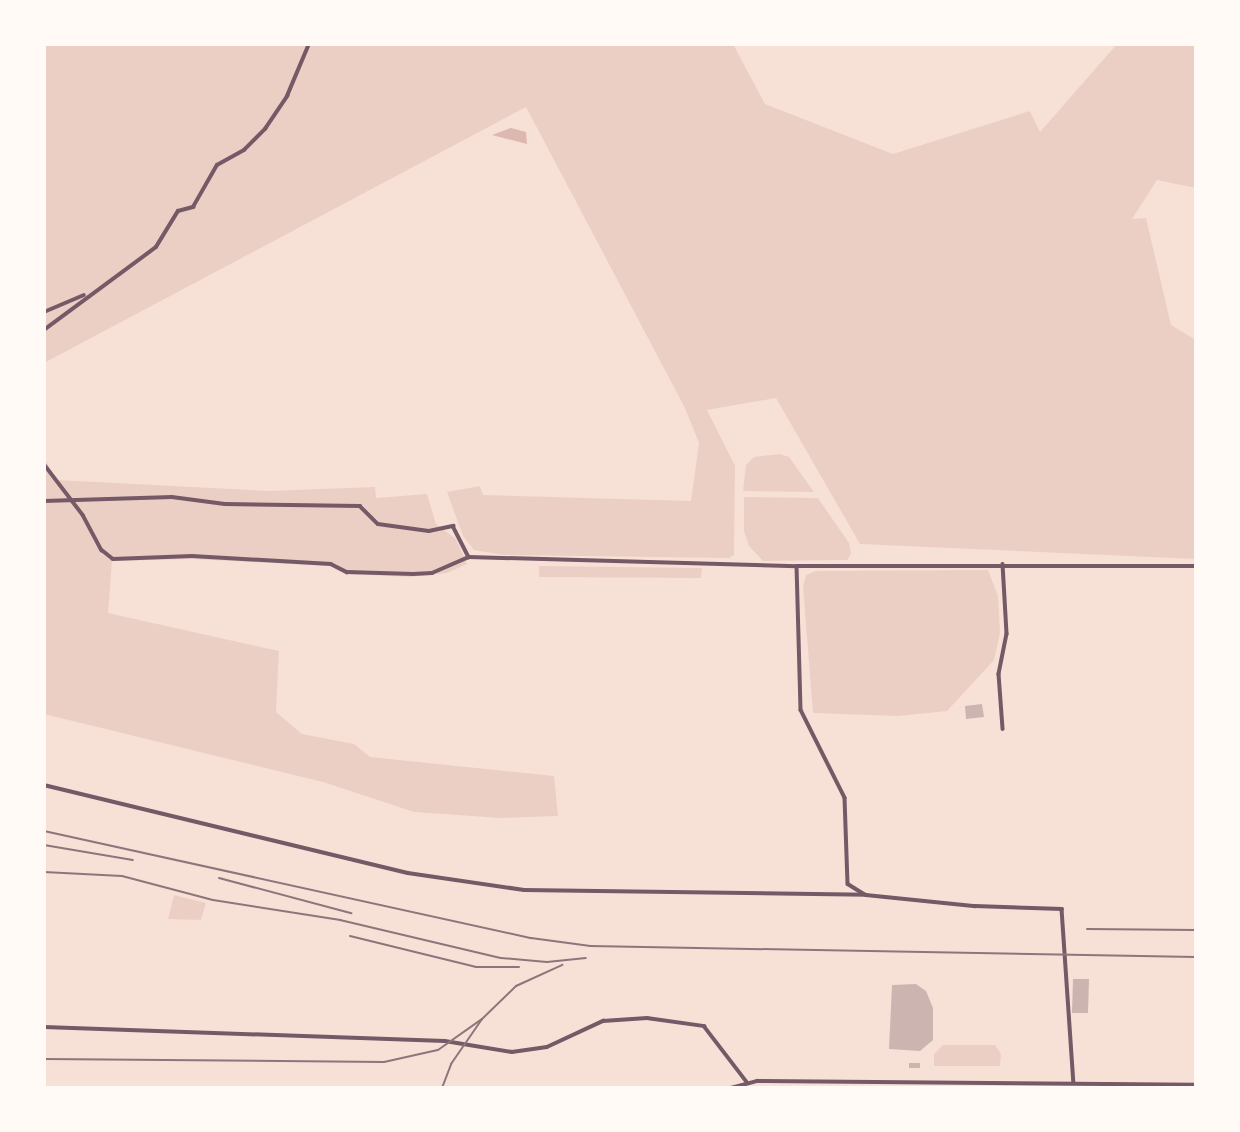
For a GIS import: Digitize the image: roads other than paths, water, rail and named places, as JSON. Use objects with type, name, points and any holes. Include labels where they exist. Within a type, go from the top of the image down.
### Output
[{"type":"street","points":[[44,330],[87,294],[156,247],[177,211],[193,207],[217,165],[244,150],[265,129],[286,96],[309,44]]},
{"type":"street","points":[[44,313],[87,294]]},
{"type":"street","points":[[44,464],[113,559],[192,556],[413,574],[432,573],[469,557],[797,566],[1196,566]]},
{"type":"street","points":[[44,501],[68,498],[172,497],[225,504],[360,506],[378,524],[429,531],[453,526],[469,557]]},
{"type":"street","points":[[1003,564],[1007,634],[999,674],[1003,729]]},
{"type":"street","points":[[797,566],[801,710],[845,798],[848,884],[866,895]]},
{"type":"street","points":[[44,785],[225,832],[463,882],[562,894],[866,895],[975,906],[1062,909],[1074,1083]]},
{"type":"street","points":[[44,1027],[445,1041],[512,1052],[547,1047],[591,1024],[615,1019],[688,1022],[711,1033],[747,1082]]},
{"type":"street","points":[[731,1088],[747,1082],[1196,1085]]},
{"type":"street","points":[[982,1082],[982,1088]]},
{"type":"railway","points":[[44,831],[531,938],[590,946],[1196,957]]},
{"type":"railway","points":[[44,845],[133,860]]},
{"type":"railway","points":[[44,872],[122,876],[213,900],[340,920],[501,958],[547,962],[586,958]]},
{"type":"railway","points":[[219,878],[351,913]]},
{"type":"railway","points":[[1087,929],[1196,930]]},
{"type":"railway","points":[[350,936],[476,967],[519,967]]},
{"type":"railway","points":[[442,1088],[451,1064],[482,1019],[516,986],[562,965]]},
{"type":"railway","points":[[44,1059],[384,1062],[438,1050],[482,1019]]}]
